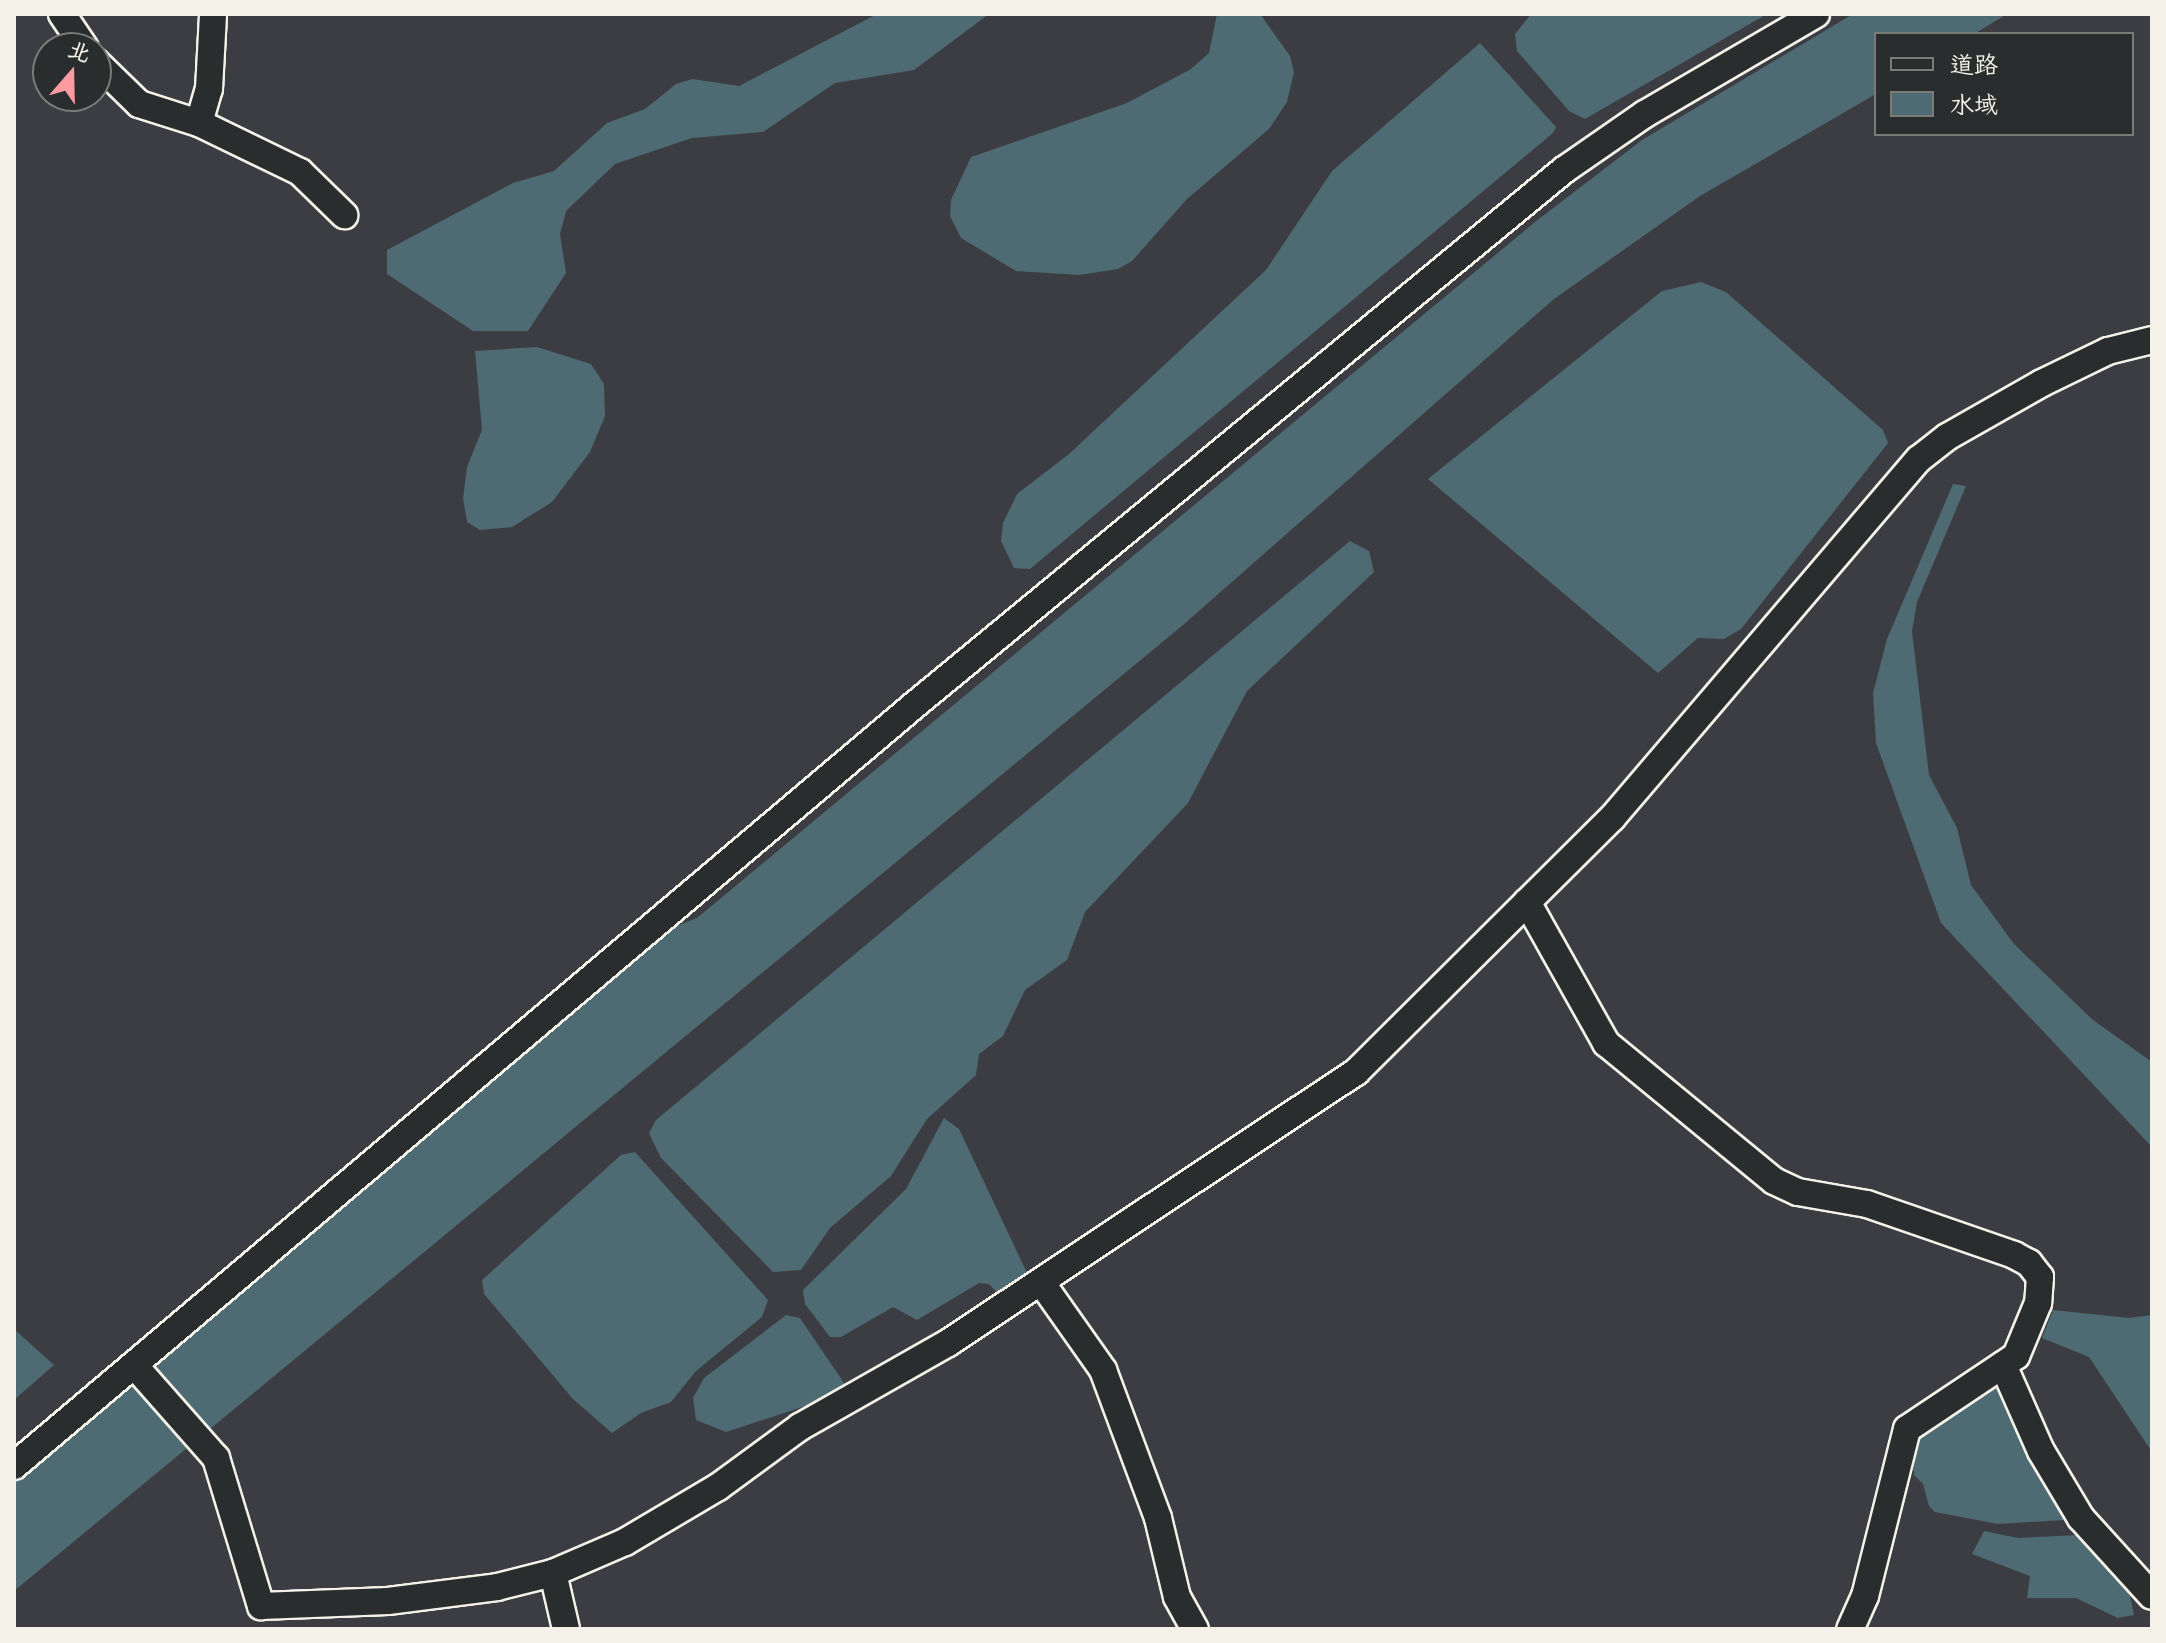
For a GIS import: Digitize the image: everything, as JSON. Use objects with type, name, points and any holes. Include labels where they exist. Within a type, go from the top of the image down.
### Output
[{"type":"street","points":[[62,14],[74,32]]},
{"type":"street","points":[[199,123],[209,89],[213,14]]},
{"type":"street","points":[[14,1466],[136,1368],[624,949],[1564,170],[1645,114],[1816,14]]},
{"type":"street","points":[[112,78],[139,104],[199,123],[300,172],[344,215]]},
{"type":"street","points":[[136,1368],[216,1458],[261,1606],[448,1594],[553,1573],[652,1527],[800,1427],[948,1343],[1356,1072],[1688,736],[1919,459],[1947,437],[2042,383],[2149,346]]},
{"type":"street","points":[[1527,902],[1606,1043],[1774,1181],[1798,1192],[1867,1204],[2029,1263],[2042,1285],[2038,1303],[2016,1356],[1907,1429],[1867,1587],[1850,1629]]},
{"type":"street","points":[[1041,1282],[1103,1370],[1158,1518],[1177,1597],[1195,1629]]},
{"type":"street","points":[[2003,1365],[2041,1451],[2081,1518],[2152,1596]]},
{"type":"street","points":[[553,1573],[566,1629]]},
{"type":"water","points":[[877,14],[989,14],[914,70],[835,83],[763,132],[692,138],[615,164],[566,211],[560,234],[566,273],[528,331],[473,331],[387,274],[387,250],[513,183],[554,171],[607,123],[645,109],[676,84],[692,79],[739,86]]},
{"type":"water","points":[[1217,14],[1260,14],[1290,56],[1294,72],[1287,102],[1269,129],[1187,199],[1132,261],[1118,269],[1079,275],[1016,271],[961,238],[950,216],[951,200],[971,157],[1127,103],[1191,69],[1209,53]]},
{"type":"water","points":[[1531,14],[1767,14],[1585,119],[1569,111],[1517,51],[1515,34]]},
{"type":"water","points":[[1853,14],[2007,14],[1977,32],[1874,32],[1874,95],[1700,196],[1554,299],[1183,625],[14,1591],[14,1481],[532,1041],[671,928],[697,918],[1535,222],[1642,140]]},
{"type":"water","points":[[1480,43],[1556,127],[1553,133],[1030,569],[1014,568],[1001,541],[1003,523],[1017,494],[1069,454],[1266,270],[1332,171]]},
{"type":"water","points":[[1701,282],[1726,292],[1883,430],[1888,443],[1741,629],[1724,639],[1698,638],[1658,673],[1428,479],[1662,291]]},
{"type":"water","points":[[537,347],[591,364],[604,384],[605,416],[590,452],[552,502],[512,527],[480,530],[467,522],[463,498],[467,467],[482,430],[475,351]]},
{"type":"water","points":[[1953,484],[1966,486],[1917,602],[1912,631],[1929,775],[1957,828],[1971,885],[2014,944],[2093,1020],[2152,1062],[2152,1147],[1941,923],[1876,743],[1873,693],[1887,639]]},
{"type":"water","points":[[1350,541],[1369,551],[1374,572],[1247,691],[1188,803],[1085,912],[1067,960],[1025,990],[1003,1036],[979,1054],[976,1075],[927,1119],[891,1176],[830,1228],[801,1270],[773,1272],[661,1158],[649,1133],[656,1120]]},
{"type":"water","points":[[944,1118],[959,1129],[1028,1275],[999,1295],[989,1284],[979,1283],[917,1320],[893,1307],[841,1337],[830,1337],[805,1304],[803,1290],[906,1189]]},
{"type":"water","points":[[635,1152],[768,1300],[762,1317],[696,1371],[671,1402],[641,1413],[612,1433],[573,1399],[484,1294],[482,1280],[621,1155]]},
{"type":"water","points":[[2053,1310],[2129,1318],[2152,1315],[2152,1452],[2089,1357],[2042,1338]]},
{"type":"water","points":[[786,1315],[800,1318],[844,1383],[839,1395],[726,1432],[696,1420],[693,1398],[704,1378]]},
{"type":"water","points":[[14,1329],[54,1365],[14,1400]]},
{"type":"water","points":[[1994,1383],[2003,1386],[2068,1517],[2065,1520],[1998,1524],[1935,1512],[1929,1506],[1923,1484],[1914,1475],[1911,1441]]},
{"type":"water","points":[[1984,1531],[2018,1538],[2078,1535],[2126,1578],[2134,1615],[2118,1618],[2076,1598],[2027,1598],[2030,1576],[1972,1554]]}]
